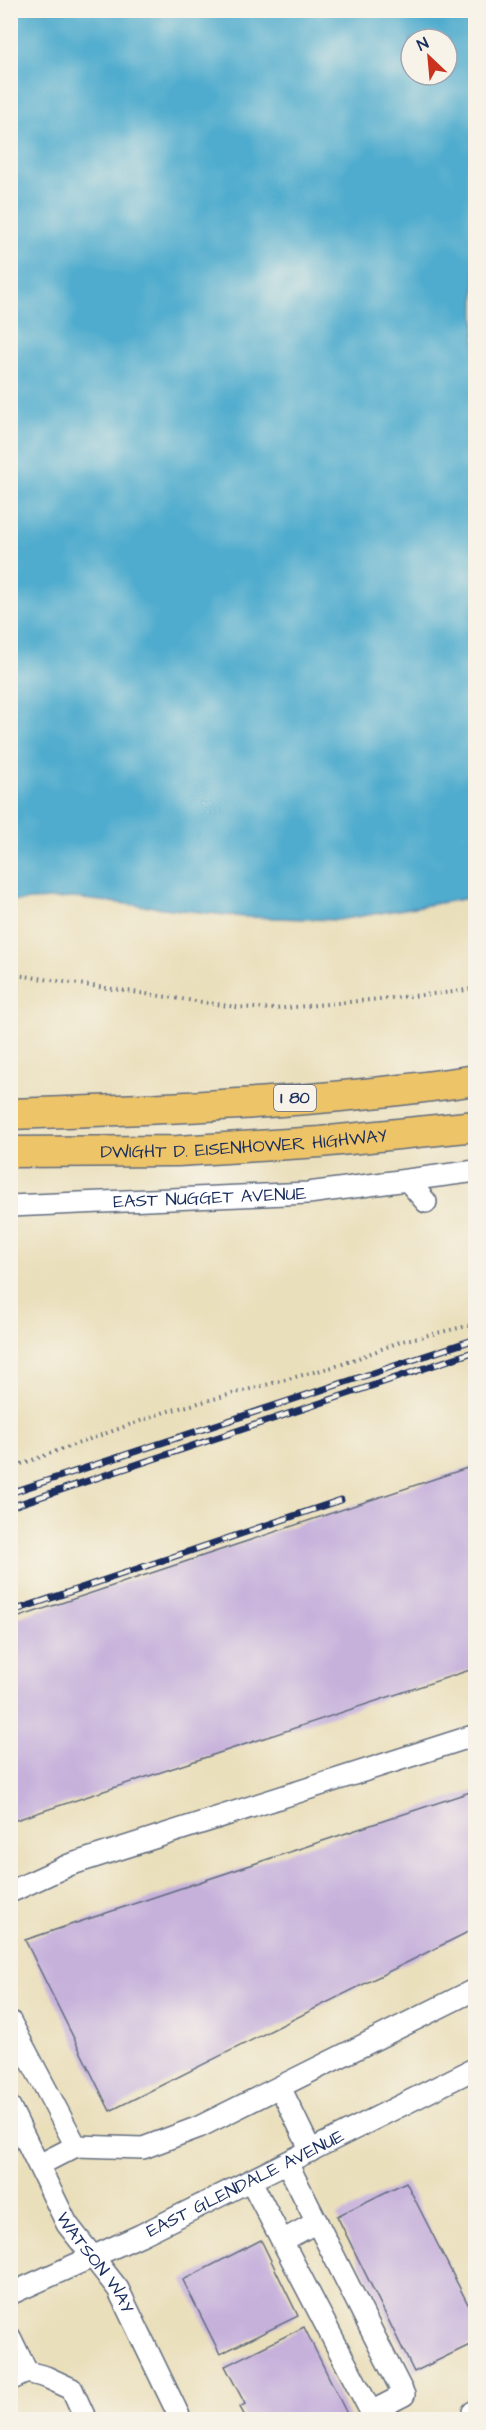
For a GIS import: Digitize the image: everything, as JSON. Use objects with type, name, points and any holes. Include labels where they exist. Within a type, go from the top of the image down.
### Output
[{"type":"highway","name":"I 80","points":[[10,1114],[114,1111],[322,1097],[476,1080]]},
{"type":"highway","points":[[10,1097],[44,1097],[114,1111]]},
{"type":"highway","name":"DWIGHT D. EISENHOWER HIGHWAY","points":[[10,1152],[178,1151],[320,1142],[476,1126]]},
{"type":"highway","points":[[10,1166],[70,1166],[178,1151]]},
{"type":"street","name":"EAST NUGGET AVENUE","points":[[10,1206],[308,1193],[476,1171]]},
{"type":"street","points":[[408,1181],[426,1202]]},
{"type":"street","points":[[10,1892],[69,1865],[476,1734]]},
{"type":"street","points":[[39,2165],[76,2146],[143,2148],[199,2127],[476,1989]]},
{"type":"street","points":[[10,2021],[76,2146]]},
{"type":"street","name":"EAST GLENDALE AVENUE","points":[[10,2294],[251,2181],[476,2068]]},
{"type":"street","points":[[280,2087],[311,2151]]},
{"type":"street","name":"WATSON WAY","points":[[10,2107],[67,2224],[118,2289],[181,2420]]},
{"type":"street","points":[[251,2181],[371,2412],[404,2395],[287,2163]]},
{"type":"street","points":[[282,2241],[317,2222]]},
{"type":"street","points":[[10,2337],[19,2376],[46,2377],[72,2389],[86,2420]]},
{"type":"path","points":[[10,974],[225,1006],[274,1009],[476,988]]},
{"type":"path","points":[[10,1468],[165,1412],[340,1365],[402,1341],[476,1324]]},
{"type":"water","points":[[10,11],[475,11],[475,897],[338,920],[244,917],[74,898],[11,901]]},
{"type":"building","points":[[476,1465],[476,1668],[10,1822],[10,1620]]},
{"type":"building","points":[[476,1790],[476,1928],[110,2111],[25,1940]]},
{"type":"building","points":[[406,2182],[476,2320],[476,2342],[414,2372],[337,2216]]},
{"type":"building","points":[[261,2240],[298,2316],[220,2354],[183,2280]]},
{"type":"building","points":[[304,2327],[350,2420],[247,2420],[240,2407],[245,2404],[225,2366]]},
{"type":"building","points":[[436,2412],[439,2420],[421,2420]]},
{"type":"railway","points":[[10,1493],[476,1339]]},
{"type":"railway","points":[[10,1507],[476,1351]]},
{"type":"railway","points":[[10,1612],[341,1500]]}]
